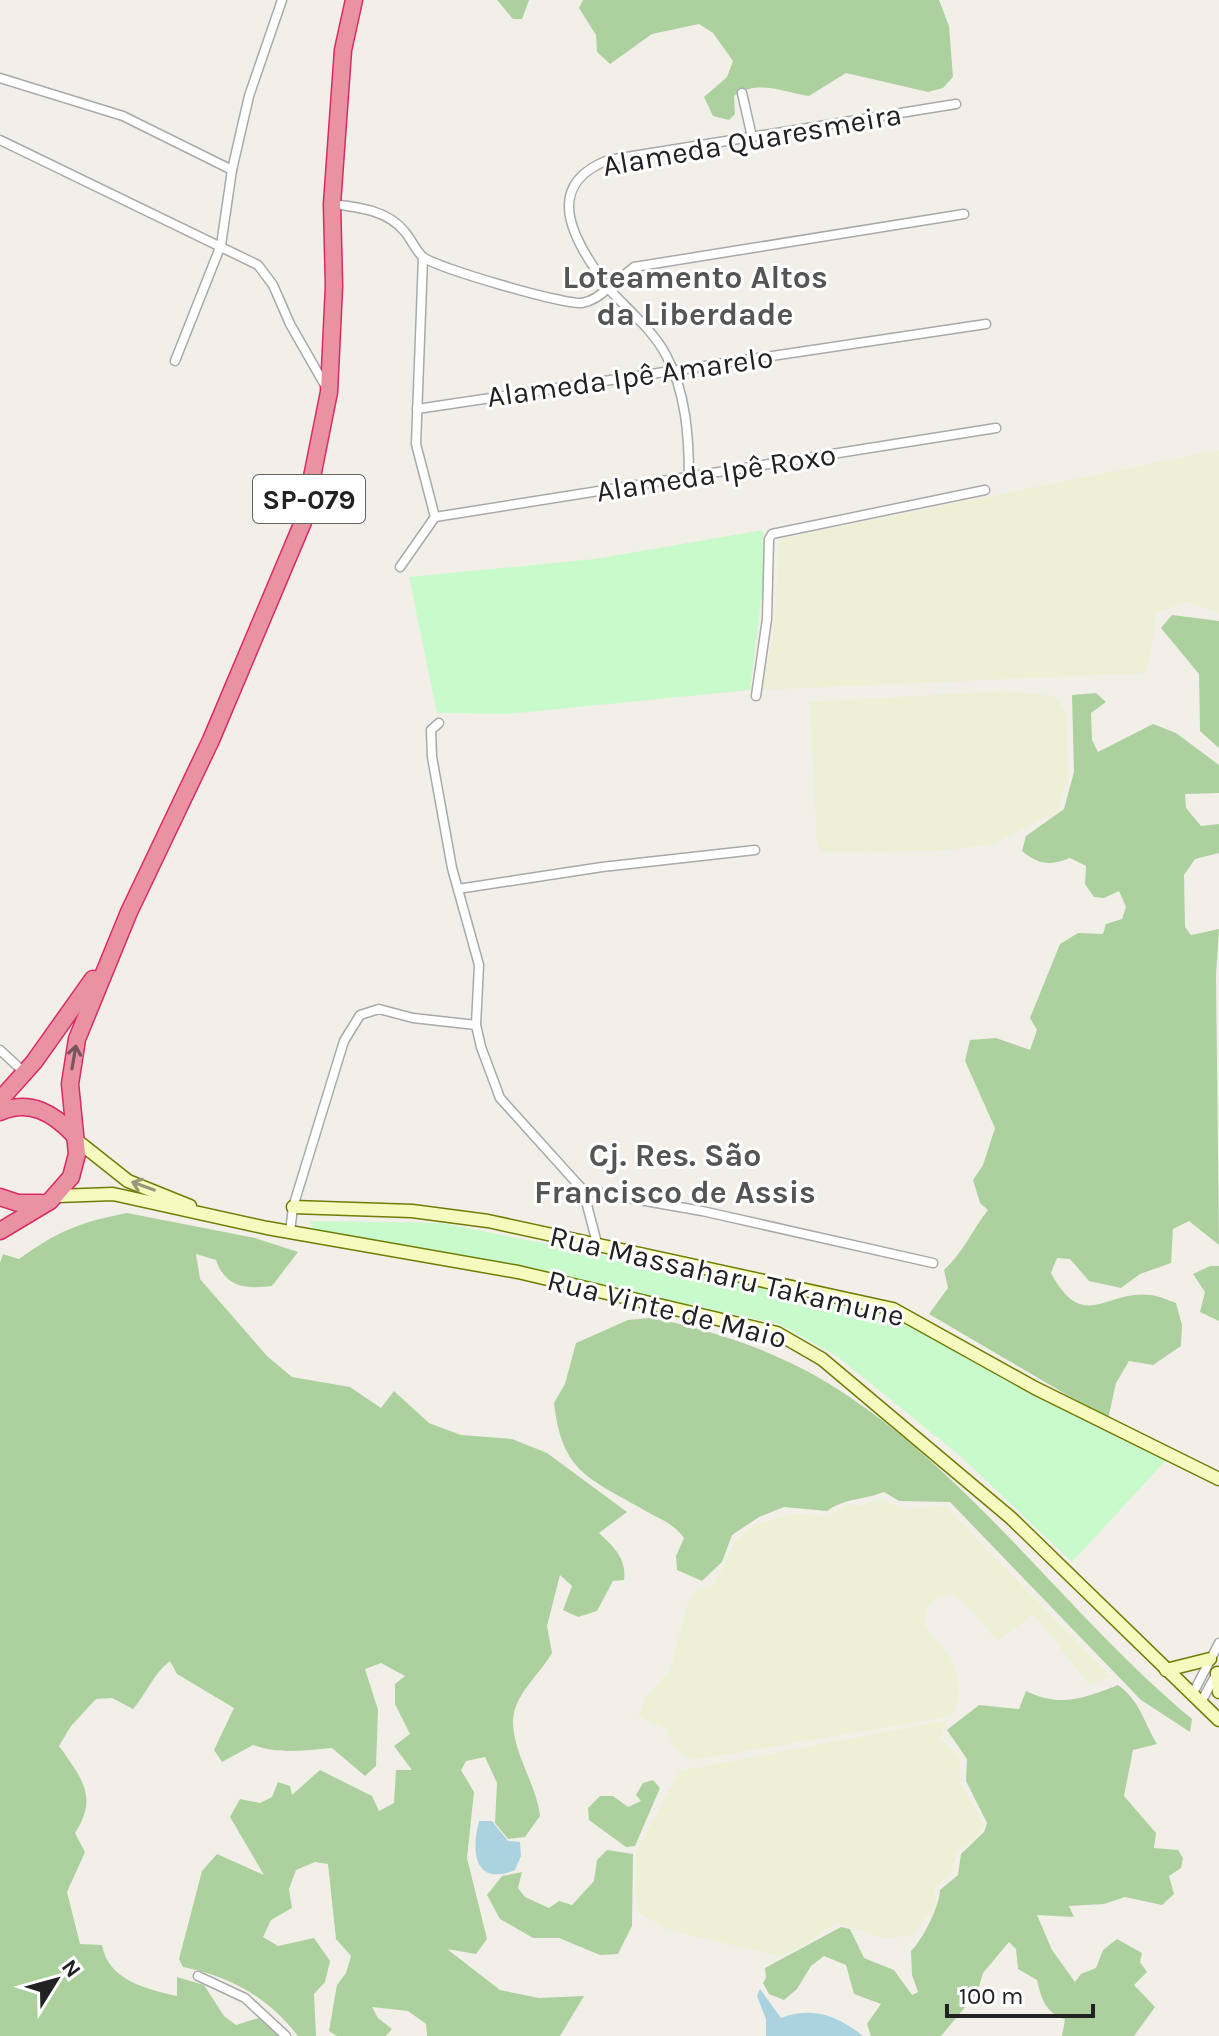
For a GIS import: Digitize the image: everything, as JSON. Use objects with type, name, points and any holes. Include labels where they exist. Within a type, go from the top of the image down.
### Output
[{"type":"highway","name":"SP-079","points":[[53,1198],[68,1183],[76,1165],[70,1084],[77,1039],[108,959],[159,844],[211,740],[288,564],[310,495],[329,392],[334,286],[332,204],[343,50],[354,0]]},
{"type":"highway","name":"SP-079","points":[[0,1100],[108,959]]},
{"type":"highway","points":[[0,1112],[17,1107],[36,1107],[75,1137]]},
{"type":"highway","points":[[0,1197],[26,1204],[53,1198]]},
{"type":"highway","points":[[0,1231],[53,1198]]},
{"type":"main road","name":"Rua Vinte de Maio","points":[[75,1137],[128,1181],[215,1217]]},
{"type":"main road","name":"Rua Vinte de Maio","points":[[53,1198],[113,1194],[290,1232],[518,1272],[744,1324],[802,1345],[886,1411],[1011,1518],[1219,1720]]},
{"type":"main road","name":"Rua Massaharu Takamune","points":[[293,1207],[433,1213],[597,1243],[893,1309],[1035,1388],[1219,1479]]},
{"type":"main road","points":[[1166,1670],[1215,1667],[1219,1692]]},
{"type":"street","points":[[175,361],[221,245],[232,170],[249,96],[282,0]]},
{"type":"street","points":[[0,78],[123,116],[232,170]]},
{"type":"street","points":[[742,93],[752,137]]},
{"type":"street","name":"Alameda Quaresmeira","points":[[689,478],[689,441],[673,372],[665,353],[608,288],[584,253],[568,218],[575,186],[583,172],[608,160],[956,104]]},
{"type":"street","points":[[0,140],[221,245],[266,272],[305,353],[329,392]]},
{"type":"street","points":[[332,204],[368,209],[387,217],[403,229],[423,258],[486,281],[582,303],[599,297],[634,267],[964,214]]},
{"type":"street","points":[[400,567],[435,517],[416,444],[423,258]]},
{"type":"street","name":"Alameda Ipê Amarelo","points":[[417,409],[986,324]]},
{"type":"street","name":"Alameda Ipê Roxo","points":[[435,517],[996,428]]},
{"type":"street","points":[[756,696],[767,619],[769,539],[772,534],[985,490]]},
{"type":"street","points":[[439,723],[431,730],[432,757],[458,889],[479,965],[476,1025],[500,1098],[583,1190],[597,1243]]},
{"type":"street","points":[[458,889],[602,867],[755,850]]},
{"type":"street","points":[[290,1232],[293,1207],[344,1041],[360,1015],[379,1009],[413,1018],[476,1025]]},
{"type":"street","points":[[0,1050],[24,1072]]},
{"type":"street","points":[[583,1190],[702,1211],[933,1263]]},
{"type":"street","points":[[1196,1700],[1215,1667],[1219,1643]]},
{"type":"street","points":[[1196,1700],[1215,1667]]},
{"type":"street","points":[[198,1976],[253,2003],[286,2036]]},
{"type":"green space","points":[[497,0],[529,0],[522,19],[513,19]]},
{"type":"green space","points":[[583,0],[939,0],[949,26],[953,77],[943,88],[928,92],[846,73],[809,96],[770,88],[752,88],[734,96],[735,114],[729,120],[713,116],[704,97],[727,77],[733,61],[713,33],[699,24],[652,34],[610,64],[597,52],[596,35],[579,8]]},
{"type":"green space","points":[[1219,450],[1219,613],[1188,602],[1156,612],[1150,660],[1144,673],[761,690],[774,631],[779,539]]},
{"type":"green space","points":[[763,530],[764,578],[750,690],[507,714],[437,713],[409,577],[595,559]]},
{"type":"green space","points":[[1172,615],[1219,621],[1219,748],[1200,731],[1199,674],[1161,628]]},
{"type":"green space","points":[[1005,691],[1054,696],[1066,712],[1068,779],[1057,812],[993,844],[941,851],[824,852],[817,845],[810,702]]},
{"type":"green space","points":[[1096,693],[1106,702],[1091,713],[1092,740],[1098,752],[1153,724],[1176,733],[1219,765],[1219,793],[1185,794],[1186,808],[1201,826],[1219,824],[1219,853],[1195,859],[1184,875],[1185,927],[1191,935],[1219,929],[1216,975],[1219,1245],[1189,1221],[1173,1229],[1171,1263],[1140,1274],[1121,1288],[1089,1281],[1070,1259],[1057,1258],[1051,1273],[1063,1291],[1074,1301],[1085,1305],[1135,1295],[1154,1296],[1176,1303],[1182,1325],[1181,1346],[1153,1365],[1129,1361],[1116,1383],[1108,1419],[929,1314],[948,1288],[944,1270],[988,1210],[980,1203],[973,1180],[983,1165],[995,1128],[965,1061],[970,1040],[996,1038],[1030,1050],[1037,1030],[1030,1018],[1060,944],[1078,933],[1103,934],[1106,924],[1122,919],[1126,907],[1119,891],[1104,898],[1094,897],[1085,884],[1086,866],[1070,858],[1045,863],[1022,851],[1026,836],[1064,809],[1074,772],[1072,695]]},
{"type":"green space","points":[[127,1213],[255,1238],[298,1252],[272,1286],[253,1287],[231,1281],[216,1260],[196,1254],[200,1279],[267,1356],[292,1377],[350,1387],[381,1408],[394,1391],[429,1423],[461,1435],[512,1439],[547,1453],[627,1512],[599,1533],[621,1560],[624,1580],[613,1581],[597,1611],[578,1617],[563,1610],[572,1586],[560,1575],[547,1626],[552,1653],[516,1706],[513,1719],[517,1746],[540,1816],[525,1837],[508,1839],[495,1823],[497,1783],[485,1757],[466,1761],[461,1770],[474,1792],[467,1858],[487,1939],[476,1954],[447,1949],[500,1990],[539,1998],[584,1996],[560,2036],[427,2036],[426,2024],[408,2011],[372,2007],[378,2018],[392,2029],[386,2036],[337,2036],[329,2031],[337,1985],[346,1973],[351,1956],[336,1939],[328,1864],[315,1862],[296,1870],[289,1889],[292,1908],[271,1920],[263,1937],[278,1946],[314,1938],[330,1961],[325,1982],[314,1994],[316,2036],[298,2036],[274,2010],[233,1983],[183,1967],[179,1959],[202,1871],[217,1854],[264,1875],[230,1817],[240,1799],[260,1803],[272,1797],[278,1782],[290,1786],[292,1795],[320,1770],[372,1796],[379,1811],[394,1803],[396,1770],[412,1770],[394,1746],[410,1734],[395,1704],[395,1684],[405,1676],[381,1663],[365,1669],[378,1710],[376,1766],[365,1776],[332,1748],[283,1751],[253,1745],[222,1762],[214,1750],[234,1708],[177,1674],[170,1661],[133,1709],[112,1698],[96,1699],[71,1726],[59,1746],[80,1778],[86,1798],[86,1809],[75,1833],[85,1852],[67,1892],[80,1944],[102,1945],[112,1967],[120,1975],[153,1990],[177,1996],[177,1977],[204,1985],[224,2016],[236,2025],[265,2016],[279,2036],[0,2036],[0,1263],[3,1254],[19,1259],[70,1229]]},
{"type":"green space","points":[[310,1221],[442,1223],[891,1310],[1168,1458],[1072,1562],[959,1455],[838,1357],[779,1324],[313,1229]]},
{"type":"green space","points":[[1210,1266],[1219,1266],[1219,1321],[1200,1312],[1205,1292],[1193,1274]]},
{"type":"green space","points":[[650,1318],[693,1327],[756,1348],[816,1376],[869,1410],[965,1493],[1099,1632],[1192,1719],[1190,1732],[1141,1700],[950,1502],[899,1501],[884,1492],[841,1503],[827,1511],[784,1507],[759,1517],[732,1535],[722,1562],[702,1581],[677,1570],[676,1556],[684,1538],[671,1525],[593,1481],[581,1471],[564,1445],[554,1403],[565,1384],[576,1343],[628,1320]]},
{"type":"green space","points":[[880,1499],[904,1509],[945,1506],[1110,1676],[1090,1686],[1034,1614],[997,1641],[966,1604],[951,1594],[937,1598],[927,1607],[925,1626],[952,1660],[958,1678],[959,1698],[952,1716],[693,1760],[675,1749],[666,1729],[638,1716],[647,1695],[670,1671],[687,1605],[696,1592],[715,1584],[734,1543],[754,1524],[793,1514],[828,1516],[848,1504],[860,1506]]},
{"type":"green space","points":[[1118,1685],[1137,1705],[1157,1744],[1133,1750],[1124,1796],[1156,1833],[1154,1848],[1178,1850],[1183,1858],[1181,1868],[1169,1876],[1174,1894],[1162,1905],[1125,1897],[1104,1904],[1069,1906],[1074,1917],[1037,1915],[1052,1950],[1075,1982],[1081,1974],[1096,1968],[1103,1950],[1117,1939],[1142,1953],[1140,1962],[1147,1972],[1134,1985],[1155,2007],[1134,2036],[1062,2036],[1065,2019],[1045,2004],[1037,1980],[1018,1969],[1016,1949],[1009,1942],[983,1973],[977,1993],[941,2036],[871,2036],[867,2024],[881,2004],[854,1994],[846,1965],[824,1956],[811,1966],[797,1989],[784,2000],[769,1994],[763,1983],[765,1968],[841,1927],[850,1929],[864,1958],[894,1970],[912,1995],[918,1992],[912,1975],[911,1951],[930,1922],[940,1890],[958,1875],[961,1854],[984,1832],[987,1823],[966,1781],[967,1759],[947,1730],[979,1705],[1019,1709],[1026,1691],[1061,1700],[1083,1697]]},
{"type":"green space","points":[[948,1720],[940,1739],[959,1756],[961,1784],[984,1825],[976,1838],[956,1852],[953,1871],[935,1888],[936,1903],[912,1936],[882,1938],[837,1922],[799,1949],[779,1956],[669,1930],[636,1911],[636,1851],[680,1771]]},
{"type":"green space","points":[[653,1780],[660,1788],[635,1846],[626,1847],[589,1820],[588,1808],[600,1796],[613,1796],[628,1807],[641,1801],[636,1795],[643,1783]]},
{"type":"green space","points":[[607,1850],[633,1854],[632,1926],[618,1954],[600,1955],[559,1938],[533,1938],[500,1919],[487,1895],[502,1876],[522,1872],[518,1888],[525,1897],[549,1908],[559,1901],[572,1905],[594,1881],[597,1860]]},
{"type":"water","points":[[479,1821],[492,1821],[508,1841],[520,1842],[521,1856],[515,1870],[491,1874],[483,1870],[475,1844]]},
{"type":"water","points":[[760,1989],[781,2018],[804,2013],[825,2015],[863,2036],[766,2036],[766,2019],[757,1996]]},
{"type":"district","name":"Loteamento Altos da Liberdade","points":[[695,296]]},
{"type":"district","name":"Cj. Res. São Francisco de Assis","points":[[675,1174]]}]
